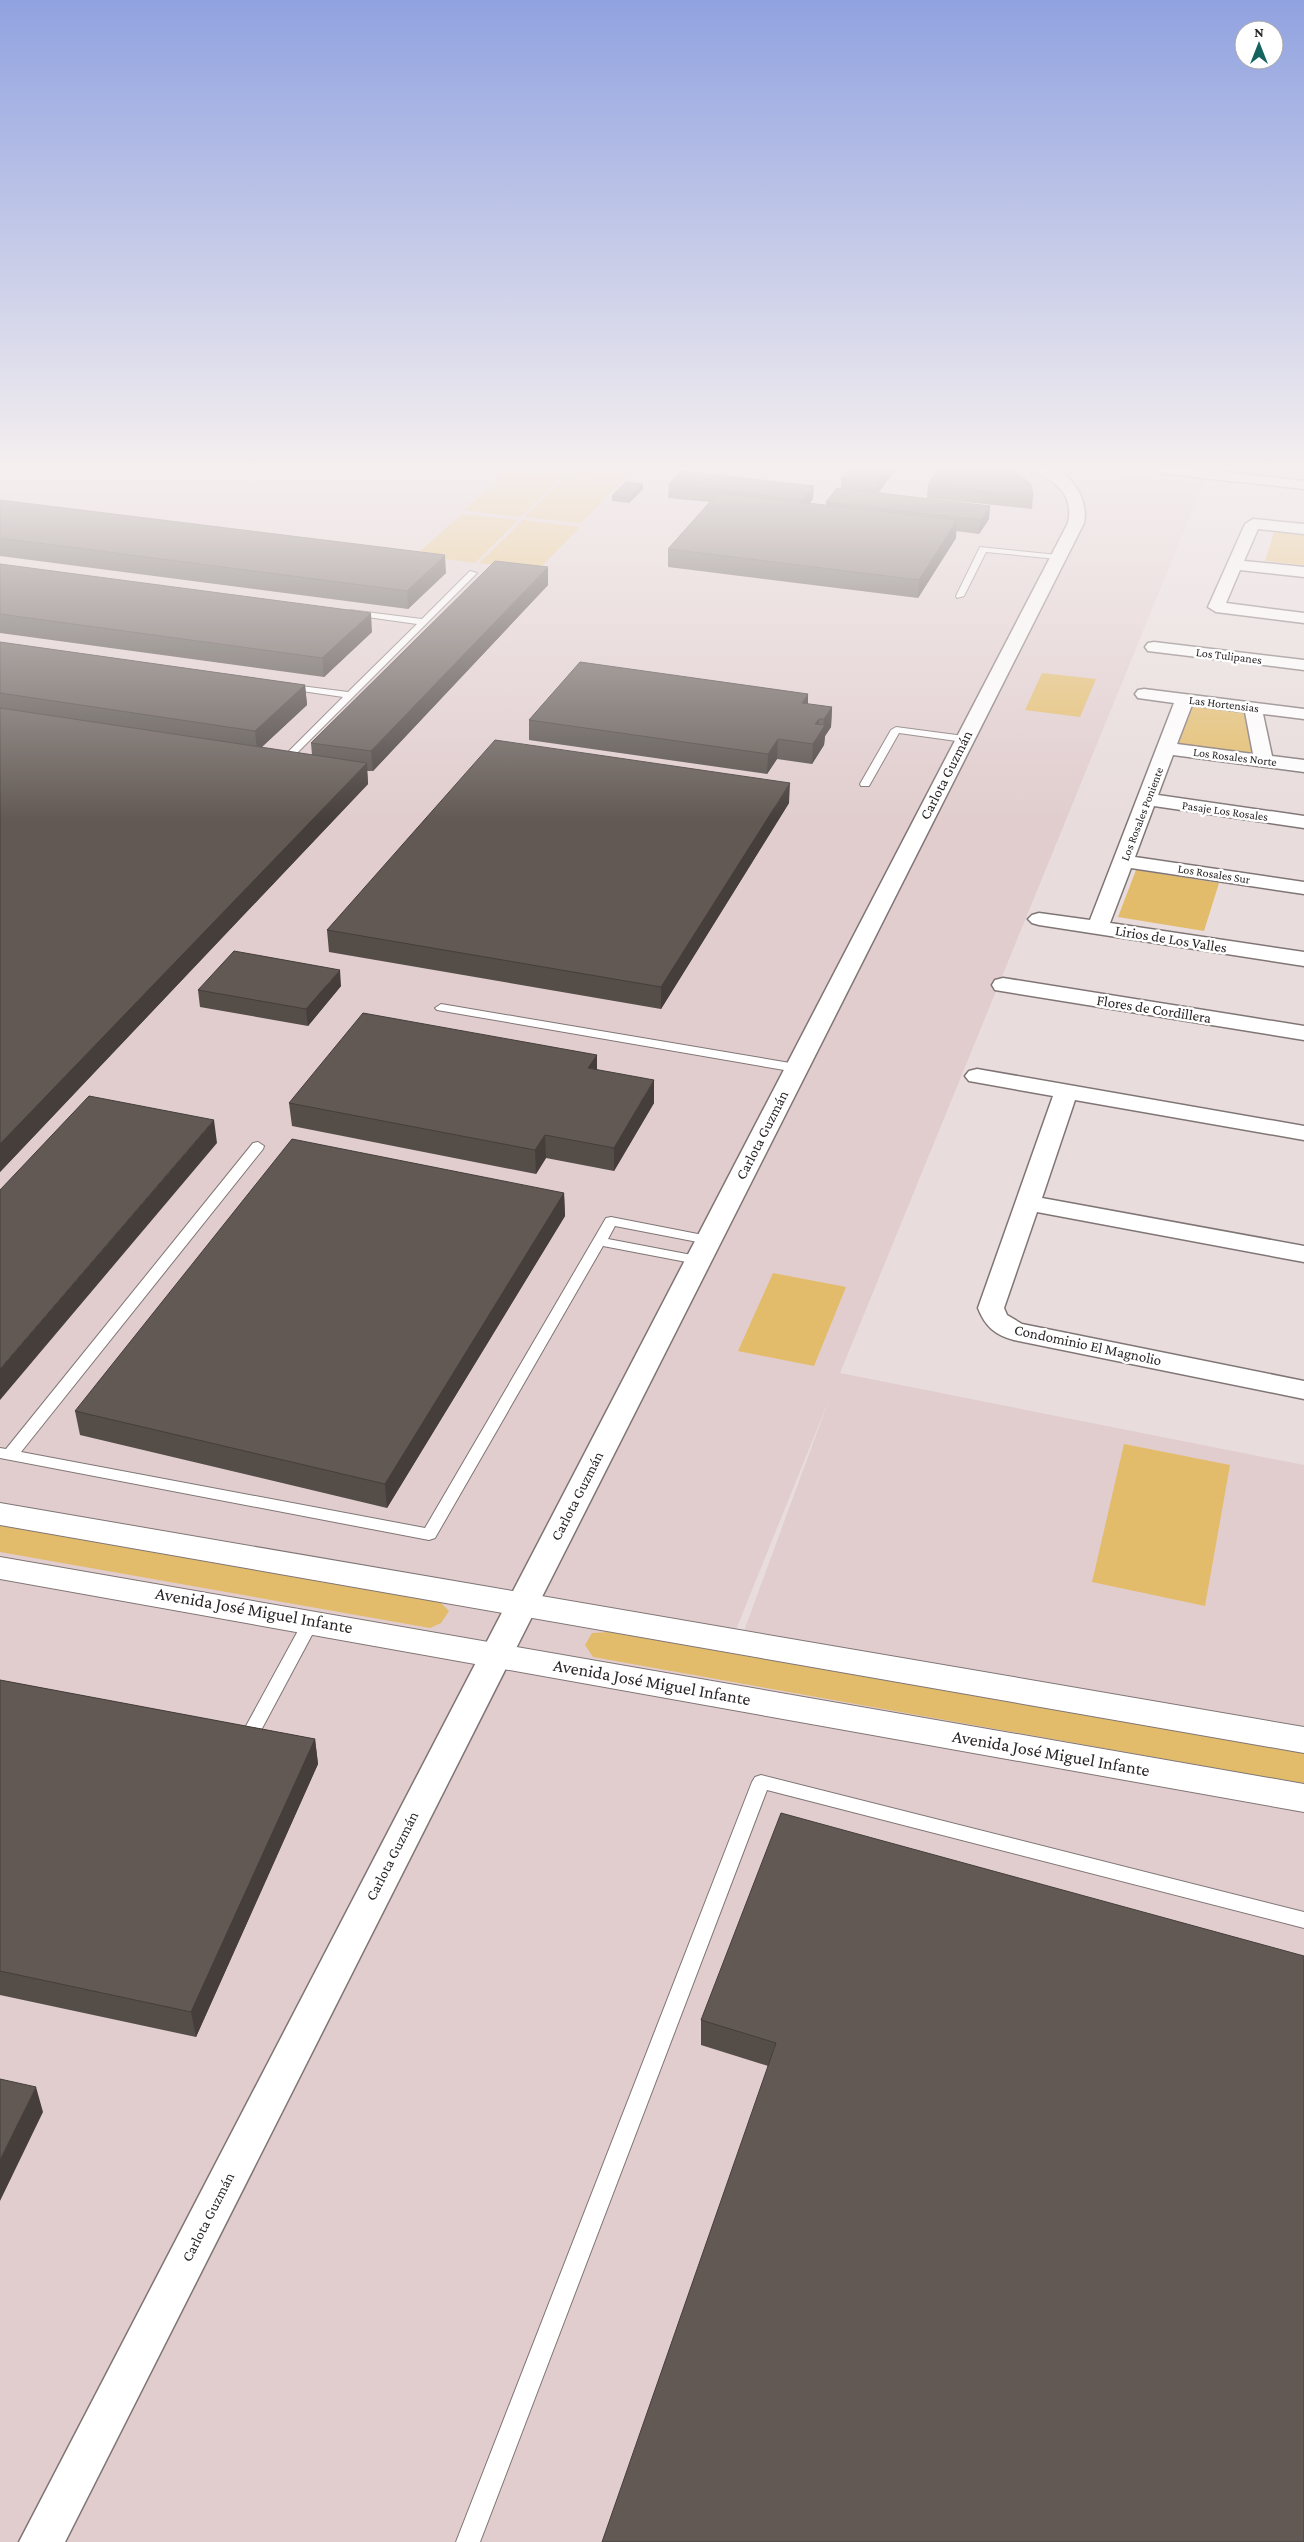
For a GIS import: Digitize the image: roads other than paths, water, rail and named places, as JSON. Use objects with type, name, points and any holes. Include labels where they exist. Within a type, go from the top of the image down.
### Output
[{"type":"street","name":"Carlota Guzmán","points":[[41,2542],[1044,584]]},
{"type":"street","points":[[1227,584],[1216,607],[1304,618]]},
{"type":"street","name":"Los Tulipanes","points":[[1154,647],[1304,665]]},
{"type":"street","name":"Las Hortensias","points":[[1144,694],[1304,714]]},
{"type":"street","name":"Los Rosales Poniente","points":[[1098,928],[1185,699]]},
{"type":"street","points":[[1253,708],[1264,761]]},
{"type":"street","name":"Los Rosales Norte","points":[[1166,748],[1304,766]]},
{"type":"street","name":"Pasaje Los Rosales","points":[[1147,799],[1304,822]]},
{"type":"street","name":"Los Rosales Sur","points":[[1123,861],[1304,888]]},
{"type":"street","name":"Lirios de Los Valles","points":[[1039,919],[1304,959]]},
{"type":"street","name":"Flores de Cordillera","points":[[1003,985],[1304,1033]]},
{"type":"street","points":[[977,1076],[1304,1132]]},
{"type":"street","name":"Condominio El Magnolio","points":[[1066,1092],[991,1308],[996,1320],[1014,1331],[1304,1390]]},
{"type":"street","points":[[1027,1204],[1304,1254]]},
{"type":"street","points":[[0,1514],[1304,1740]]},
{"type":"street","name":"Avenida José Miguel Infante","points":[[0,1568],[312,1620],[1304,1798]]},
{"type":"lane","points":[[285,760],[462,584]]},
{"type":"lane","points":[[960,596],[966,584]]},
{"type":"lane","points":[[345,611],[424,622]]},
{"type":"lane","points":[[273,684],[351,695]]},
{"type":"lane","points":[[865,784],[896,730],[964,739]]},
{"type":"lane","points":[[441,1008],[796,1068]]},
{"type":"lane","points":[[258,1146],[5,1454],[429,1534],[611,1221],[703,1250]]},
{"type":"lane","points":[[599,1241],[703,1250]]},
{"type":"lane","points":[[252,1731],[312,1620]]},
{"type":"lane","points":[[468,2542],[761,1782],[1304,1920]]}]
